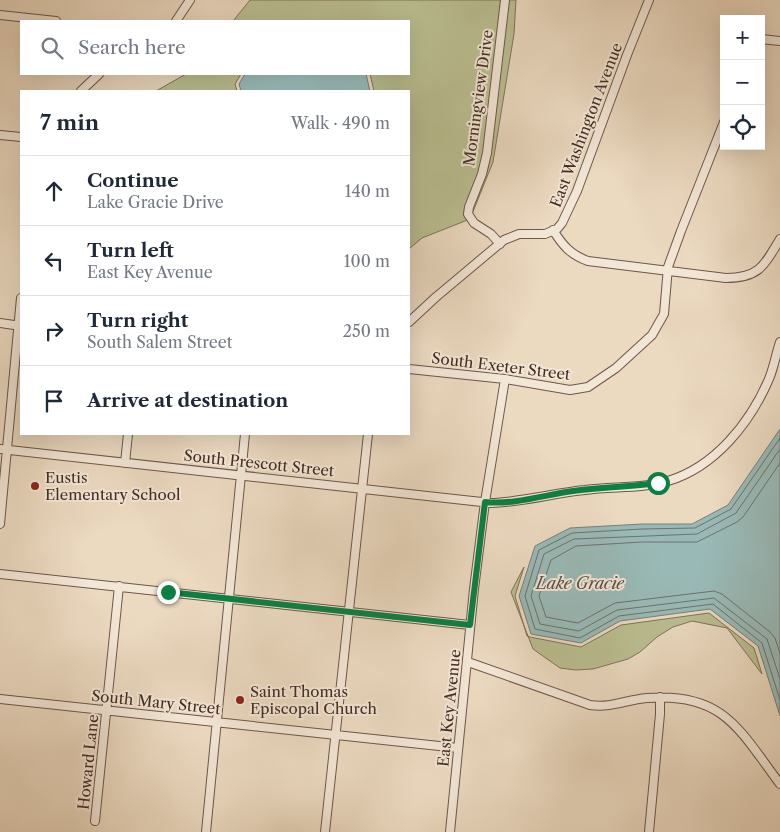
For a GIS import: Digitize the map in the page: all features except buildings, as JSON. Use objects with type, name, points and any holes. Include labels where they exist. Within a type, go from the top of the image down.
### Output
[{"type":"street","points":[[177,20],[190,0]]},
{"type":"street","name":"Morningview Drive","points":[[500,244],[491,234],[474,223],[468,214],[487,153],[505,0]]},
{"type":"street","name":"East Washington Avenue","points":[[410,321],[500,244],[519,234],[545,234],[557,229],[562,223],[577,191],[649,0]]},
{"type":"street","points":[[0,15],[47,20]]},
{"type":"street","points":[[765,39],[780,40]]},
{"type":"street","points":[[82,90],[98,75]]},
{"type":"street","name":"South Exeter Street","points":[[410,369],[505,379],[570,390],[588,387],[616,368],[643,345],[658,327],[664,314],[668,270],[681,231],[720,132]]},
{"type":"street","points":[[0,135],[20,137]]},
{"type":"street","points":[[553,230],[569,251],[588,261],[726,278],[746,276],[761,268],[780,239]]},
{"type":"street","points":[[0,323],[20,326],[4,450],[0,524]]},
{"type":"street","name":"South Prescott Street","points":[[4,450],[485,502],[532,499],[574,491],[658,483],[698,469],[733,437],[753,410],[770,378],[780,342]]},
{"type":"street","name":"East Key Avenue","points":[[450,832],[468,662],[470,625],[485,502],[505,379]]},
{"type":"street","points":[[125,463],[128,435]]},
{"type":"street","points":[[206,832],[245,435]]},
{"type":"street","points":[[325,832],[368,435]]},
{"type":"street","points":[[0,574],[228,597],[470,625]]},
{"type":"street","name":"Howard Lane","points":[[95,821],[119,586]]},
{"type":"street","points":[[468,662],[590,705],[614,706],[642,698],[660,697],[694,700],[725,717],[744,735],[780,784]]},
{"type":"street","points":[[649,832],[660,697]]},
{"type":"street","name":"South Mary Street","points":[[0,700],[458,748]]},
{"type":"green space","points":[[250,0],[516,0],[514,34],[493,162],[470,219],[422,238],[410,248],[410,90],[374,90],[370,75],[410,75],[410,20],[234,20]]},
{"type":"green space","points":[[184,75],[240,75],[235,84],[237,90],[158,90]]},
{"type":"green space","points":[[524,567],[515,596],[524,625],[511,592]]},
{"type":"green space","points":[[709,613],[754,648],[762,674],[727,628],[692,621],[673,627],[628,659],[593,669],[576,670],[560,668],[533,649],[528,636],[581,647],[621,625]]},
{"type":"water","points":[[244,75],[366,75],[370,90],[241,90],[239,84]]},
{"type":"water","name":"Lake Gracie","points":[[780,429],[780,716],[758,646],[710,609],[620,621],[581,643],[531,634],[519,596],[535,546],[570,528],[642,524],[692,524],[728,505]]},
{"type":"place","name":"Eustis Elementary School","points":[[35,486]]},
{"type":"place","name":"Saint Thomas Episcopal Church","points":[[240,700]]},
{"type":"route","points":[[168,592],[228,597],[470,625],[485,502],[532,499],[574,491],[658,483]]}]
